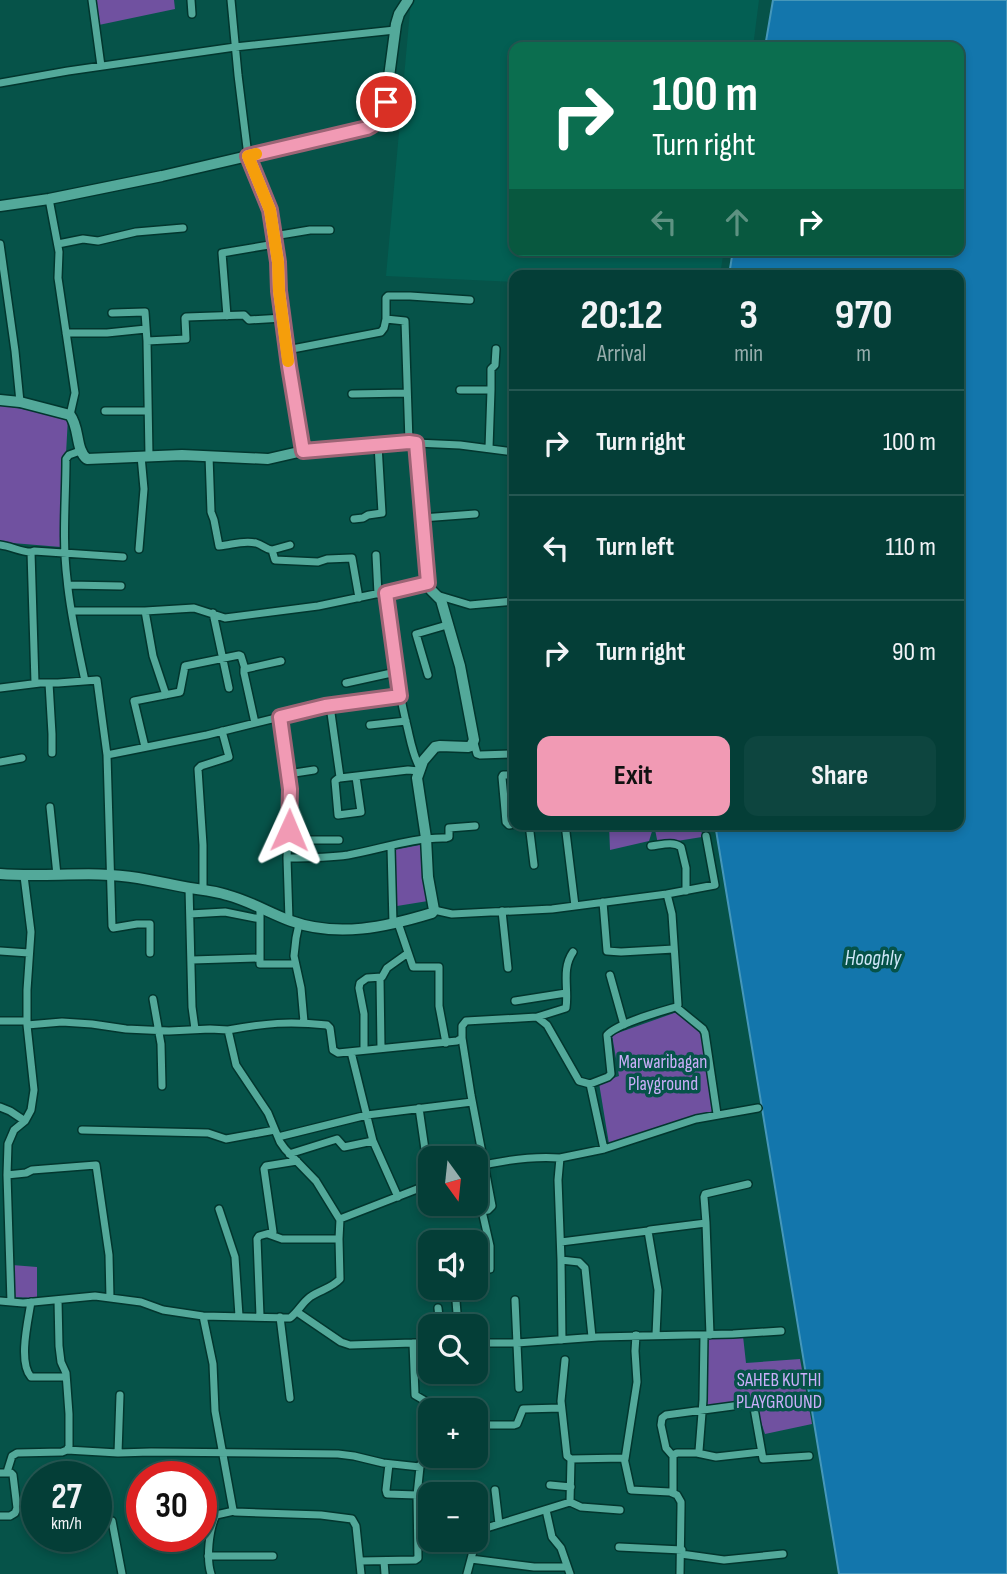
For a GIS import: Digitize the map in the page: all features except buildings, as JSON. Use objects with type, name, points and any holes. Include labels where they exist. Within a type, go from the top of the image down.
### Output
[{"type":"street","points":[[92,0],[101,66]]},
{"type":"street","points":[[191,0],[192,14]]},
{"type":"street","points":[[231,0],[248,156],[270,210],[287,350],[303,451]]},
{"type":"street","points":[[0,206],[162,176],[372,125],[385,107],[397,18],[408,0]]},
{"type":"street","points":[[0,83],[235,47],[395,30]]},
{"type":"street","points":[[49,199],[58,244],[58,278],[75,393],[70,415],[76,428],[80,451],[87,459],[182,454],[268,459],[303,451],[413,442],[509,451]]},
{"type":"street","points":[[58,244],[83,239],[98,241],[136,232],[183,228]]},
{"type":"street","points":[[227,316],[222,253],[310,230],[330,230]]},
{"type":"street","points":[[0,244],[20,402]]},
{"type":"street","points":[[287,350],[380,332],[384,328],[388,296],[470,300]]},
{"type":"street","points":[[112,313],[144,312],[146,329],[148,411],[139,549]]},
{"type":"street","points":[[147,341],[187,338],[186,317],[244,315],[248,320],[283,318]]},
{"type":"street","points":[[386,319],[405,321],[407,393],[428,583],[431,590],[438,596],[470,605],[509,601]]},
{"type":"street","points":[[66,333],[111,333],[146,329]]},
{"type":"street","points":[[489,448],[491,369],[495,365],[496,349]]},
{"type":"street","points":[[460,390],[491,390]]},
{"type":"street","points":[[352,394],[407,393]]},
{"type":"street","points":[[0,400],[20,402],[70,415]]},
{"type":"street","points":[[105,411],[148,411]]},
{"type":"street","points":[[354,519],[382,513],[379,444]]},
{"type":"street","points":[[80,451],[66,459],[65,553],[85,681]]},
{"type":"street","points":[[209,456],[211,512],[215,520],[218,545],[220,547],[246,541],[272,550],[290,545]]},
{"type":"street","points":[[422,517],[475,514]]},
{"type":"street","points":[[0,545],[9,545],[27,553],[34,551],[123,557]]},
{"type":"street","points":[[272,550],[274,560],[318,562],[330,558],[352,558],[359,598]]},
{"type":"street","points":[[31,552],[36,683]]},
{"type":"street","points":[[376,555],[400,696],[420,770]]},
{"type":"street","points":[[72,611],[194,608],[225,618],[318,606],[428,583]]},
{"type":"street","points":[[68,585],[121,586]]},
{"type":"street","points":[[438,596],[460,666],[477,754],[509,755]]},
{"type":"street","points":[[145,611],[153,656],[166,695]]},
{"type":"street","points":[[213,613],[229,688]]},
{"type":"street","points":[[428,676],[416,634],[447,625]]},
{"type":"street","points":[[145,747],[134,701],[174,694],[181,690],[185,666],[241,655],[256,723]]},
{"type":"street","points":[[244,669],[281,661]]},
{"type":"street","points":[[346,683],[396,671]]},
{"type":"street","points":[[0,688],[96,679],[107,755],[112,928],[150,924],[150,953]]},
{"type":"street","points":[[49,683],[52,753]]},
{"type":"street","points":[[107,755],[330,706],[400,696]]},
{"type":"street","points":[[330,706],[340,778]]},
{"type":"street","points":[[280,717],[290,789],[287,858],[294,922],[295,964],[301,988],[304,1022]]},
{"type":"street","points":[[370,725],[406,721]]},
{"type":"street","points":[[203,890],[198,769],[229,757],[222,731]]},
{"type":"street","points":[[434,910],[417,784],[420,770],[425,758],[437,746],[468,747],[474,742]]},
{"type":"street","points":[[0,762],[22,758]]},
{"type":"street","points":[[288,774],[314,770]]},
{"type":"street","points":[[356,777],[361,812],[338,815],[335,781],[340,778],[420,770]]},
{"type":"street","points":[[509,775],[502,777],[506,822],[509,825]]},
{"type":"street","points":[[50,807],[57,875]]},
{"type":"street","points":[[287,858],[345,855],[426,838],[448,838],[449,828],[475,826]]},
{"type":"street","points":[[530,830],[534,865]]},
{"type":"street","points":[[566,830],[575,906]]},
{"type":"street","points":[[434,910],[452,914],[575,906],[715,885],[706,836]]},
{"type":"street","points":[[289,840],[339,840]]},
{"type":"street","points":[[651,846],[678,844],[681,847],[686,868],[686,891]]},
{"type":"street","points":[[391,846],[396,924],[415,968],[439,967],[439,1006],[446,1043]]},
{"type":"street","points":[[0,874],[111,875],[141,878],[227,895],[294,922],[328,929],[373,928],[396,924],[432,913],[434,910]]},
{"type":"street","points":[[11,1302],[7,1175],[10,1137],[31,1110],[34,1090],[27,1023],[31,932],[24,876]]},
{"type":"street","points":[[189,888],[195,1029]]},
{"type":"street","points":[[667,894],[672,914],[678,1003],[676,1007]]},
{"type":"street","points":[[603,902],[607,951],[674,949]]},
{"type":"street","points":[[260,907],[261,965],[295,964]]},
{"type":"street","points":[[502,911],[508,968]]},
{"type":"street","points":[[190,914],[225,912],[260,919]]},
{"type":"street","points":[[0,951],[29,953]]},
{"type":"street","points":[[481,1146],[462,1038],[463,1026],[466,1021],[537,1017],[566,1008],[566,970],[573,952]]},
{"type":"street","points":[[381,1048],[380,978],[387,968],[408,953]]},
{"type":"street","points":[[192,960],[259,958]]},
{"type":"street","points":[[610,975],[624,1025]]},
{"type":"street","points":[[364,1050],[364,1014],[359,985],[367,978],[380,978]]},
{"type":"street","points":[[515,1001],[566,993]]},
{"type":"street","points":[[153,999],[162,1053],[162,1086]]},
{"type":"street","points":[[537,1017],[547,1025],[579,1081],[590,1084],[611,1074],[607,1035],[610,1031],[676,1007]]},
{"type":"street","points":[[676,1007],[705,1033],[717,1114]]},
{"type":"street","points":[[0,1021],[62,1022],[159,1030],[228,1030],[289,1021],[304,1022],[328,1026],[333,1051],[338,1053],[446,1043],[462,1038]]},
{"type":"street","points":[[0,1301],[31,1302],[95,1296],[141,1302],[163,1310],[203,1316],[290,1318],[310,1297],[335,1284],[340,1277],[340,1220],[321,1187],[289,1154],[268,1113],[237,1068],[228,1030]]},
{"type":"street","points":[[351,1052],[373,1141],[398,1197]]},
{"type":"street","points":[[590,1084],[604,1149]]},
{"type":"street","points":[[82,1130],[208,1133],[226,1139],[277,1134],[367,1115],[472,1102]]},
{"type":"street","points":[[0,1107],[25,1121]]},
{"type":"street","points":[[419,1108],[424,1146]]},
{"type":"street","points":[[488,1164],[517,1158],[560,1158],[604,1149],[673,1125],[717,1114],[758,1108]]},
{"type":"street","points":[[289,1154],[337,1139],[344,1147],[373,1141]]},
{"type":"street","points":[[560,1158],[558,1180],[562,1340]]},
{"type":"street","points":[[260,1316],[257,1239],[274,1232],[264,1169],[267,1166],[297,1161]]},
{"type":"street","points":[[7,1175],[32,1170],[96,1165],[106,1225],[110,1298]]},
{"type":"street","points":[[488,1183],[492,1206],[488,1210]]},
{"type":"street","points":[[697,1453],[707,1335],[704,1196],[748,1184]]},
{"type":"street","points":[[340,1220],[418,1189]]},
{"type":"street","points":[[219,1209],[235,1257],[239,1316]]},
{"type":"street","points":[[483,1216],[490,1246],[490,1269]]},
{"type":"street","points":[[561,1242],[706,1223]]},
{"type":"street","points":[[648,1231],[658,1290],[656,1335]]},
{"type":"street","points":[[268,1234],[282,1239],[338,1239]]},
{"type":"street","points":[[561,1260],[579,1262],[585,1268],[592,1337]]},
{"type":"street","points":[[58,1300],[59,1346],[66,1377],[69,1414],[67,1450]]},
{"type":"street","points":[[515,1300],[519,1388]]},
{"type":"street","points":[[31,1302],[26,1340],[26,1371],[30,1377],[66,1377]]},
{"type":"street","points":[[438,1308],[439,1314]]},
{"type":"street","points":[[297,1312],[341,1342],[350,1345],[418,1343]]},
{"type":"street","points":[[203,1316],[213,1364],[215,1411],[234,1511]]},
{"type":"street","points":[[280,1317],[290,1398]]},
{"type":"street","points":[[488,1343],[781,1331]]},
{"type":"street","points":[[636,1335],[638,1382],[625,1459],[631,1490],[673,1493],[679,1497],[680,1574]]},
{"type":"street","points":[[412,1343],[414,1394],[418,1398]]},
{"type":"street","points":[[565,1360],[561,1408],[566,1453],[570,1459],[570,1502]]},
{"type":"street","points":[[118,1453],[120,1395]]},
{"type":"street","points":[[673,1493],[673,1457],[666,1448],[661,1425],[662,1418],[671,1413],[748,1404],[754,1408],[761,1452],[765,1460],[809,1456]]},
{"type":"street","points":[[488,1425],[517,1424],[523,1409],[561,1408]]},
{"type":"street","points":[[0,1516],[10,1516],[17,1508],[13,1475],[4,1472],[12,1456],[17,1453],[67,1450],[118,1453],[338,1454],[418,1467]]},
{"type":"street","points":[[673,1457],[677,1453],[716,1457],[761,1452]]},
{"type":"street","points":[[570,1459],[625,1459]]},
{"type":"street","points":[[389,1464],[387,1494],[417,1495]]},
{"type":"street","points":[[360,1561],[418,1558],[417,1495],[420,1468]]},
{"type":"street","points":[[550,1485],[571,1487]]},
{"type":"street","points":[[495,1490],[499,1524]]},
{"type":"street","points":[[488,1527],[570,1502],[581,1507],[620,1510]]},
{"type":"street","points":[[471,1559],[568,1570],[561,1548],[553,1538],[546,1510]]},
{"type":"street","points":[[211,1574],[208,1556],[212,1522],[216,1515],[234,1511],[352,1519],[356,1526],[361,1574]]},
{"type":"street","points":[[112,1521],[122,1574]]},
{"type":"street","points":[[619,1548],[681,1552],[724,1560],[783,1554]]},
{"type":"street","points":[[467,1574],[473,1552]]},
{"type":"street","points":[[208,1556],[273,1556]]},
{"type":"street","points":[[384,1561],[385,1574]]},
{"type":"shaded area","points":[[411,0],[759,0],[754,42],[509,42],[509,256],[723,256],[721,270],[509,270],[509,282],[386,276]]},
{"type":"green space","points":[[90,0],[174,0],[175,9],[94,26]]},
{"type":"green space","points":[[0,405],[68,417],[61,547],[0,542]]},
{"type":"green space","points":[[609,830],[652,830],[649,841],[610,850]]},
{"type":"green space","points":[[655,830],[701,830],[702,837],[658,844]]},
{"type":"green space","points":[[425,844],[428,901],[397,906],[394,850]]},
{"type":"green space","name":"Marwaribagan Playground","points":[[677,1012],[703,1034],[713,1111],[609,1144],[599,1083],[619,1076],[612,1035]]},
{"type":"green space","points":[[12,1265],[37,1267],[37,1298],[13,1297]]},
{"type":"green space","name":"SAHEB KUTHI PLAYGROUND","points":[[705,1336],[743,1336],[746,1363],[800,1359],[812,1424],[765,1434],[754,1401],[704,1408]]},
{"type":"water","name":"Hooghly","points":[[773,0],[1007,0],[1007,1574],[839,1574],[716,830],[964,830],[964,270],[730,270],[732,256],[964,256],[964,42],[766,42]]},
{"type":"slow traffic","points":[[256,154],[248,156],[270,210],[288,361]]},
{"type":"route","points":[[289,830],[290,789],[280,717],[325,706],[400,696],[386,593],[428,583],[416,443],[303,451],[289,366],[270,210],[248,156],[367,128],[380,117],[386,102]]}]
